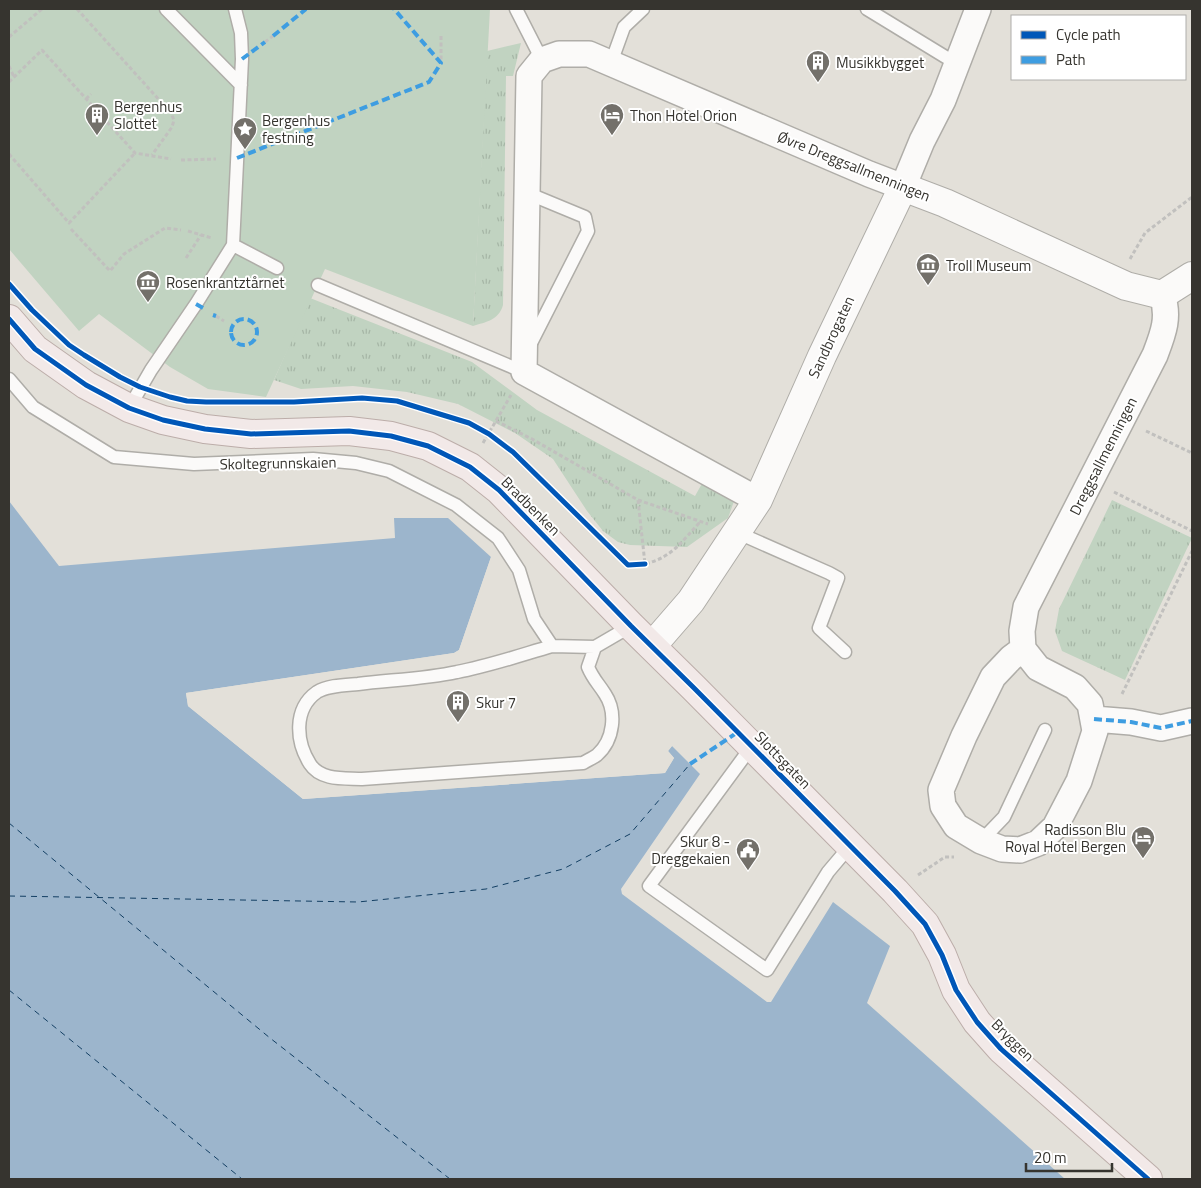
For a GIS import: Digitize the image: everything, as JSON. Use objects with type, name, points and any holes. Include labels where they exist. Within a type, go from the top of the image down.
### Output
[{"type":"main road","name":"Bradbenken","points":[[9,319],[35,349],[86,385],[129,408],[163,420],[205,429],[251,434],[349,431],[391,436],[428,446],[470,467],[499,490],[652,646]]},
{"type":"main road","name":"Slottsgaten","points":[[652,646],[895,891]]},
{"type":"main road","name":"Bryggen","points":[[895,891],[925,924],[942,955],[956,990],[977,1022],[1020,1066],[1148,1179]]},
{"type":"street","name":"Sandbrogaten","points":[[652,646],[691,601],[758,500],[822,356],[943,100],[978,9]]},
{"type":"street","name":"Øvre Dreggsallmenningen","points":[[542,60],[559,54],[589,54],[869,174],[945,203],[1126,286],[1162,295]]},
{"type":"street","points":[[542,60],[529,76],[525,364],[758,500]]},
{"type":"street","points":[[1162,295],[1192,276]]},
{"type":"street","name":"Dreggsallmenningen","points":[[1023,649],[1022,632],[1026,607],[1155,355],[1167,321],[1166,306],[1162,295]]},
{"type":"street","points":[[1102,719],[1079,781],[1054,826],[1038,843],[1020,850],[1002,848],[981,841],[956,826],[943,806],[941,790],[964,736],[993,677],[1011,658],[1023,649],[1038,668],[1075,687],[1102,719],[1161,728],[1192,721]]},
{"type":"lane","points":[[166,9],[241,85]]},
{"type":"lane","points":[[129,408],[146,377],[196,304],[233,245],[241,85],[241,34],[235,9]]},
{"type":"lane","points":[[516,9],[542,60]]},
{"type":"lane","points":[[611,63],[624,27],[643,9]]},
{"type":"lane","points":[[867,9],[957,64]]},
{"type":"lane","points":[[318,285],[525,364],[588,231],[585,216],[527,193]]},
{"type":"lane","points":[[233,245],[277,268]]},
{"type":"lane","name":"Skoltegrunnskaien","points":[[9,379],[32,407],[114,456],[194,464],[313,459],[356,463],[389,471],[456,505],[498,538],[519,570],[534,619],[552,646]]},
{"type":"lane","points":[[735,534],[838,578],[819,628],[845,652]]},
{"type":"lane","points":[[595,647],[588,667],[593,680],[605,694],[611,708],[612,724],[609,736],[598,754],[583,763],[362,779],[329,777],[312,767],[303,753],[299,738],[299,720],[307,701],[318,691],[339,686],[456,673],[552,646],[595,647],[631,626]]},
{"type":"lane","points":[[981,841],[1004,817],[1045,730]]},
{"type":"lane","points":[[752,746],[649,886],[767,970],[828,872],[850,846]]},
{"type":"path","points":[[9,37],[42,9]]},
{"type":"path","points":[[77,9],[171,113],[174,120],[172,127],[152,155]]},
{"type":"path","points":[[265,42],[273,36]]},
{"type":"path","points":[[441,36],[441,63]]},
{"type":"path","points":[[9,82],[42,50],[135,154],[171,159]]},
{"type":"path","points":[[9,66],[14,78]]},
{"type":"path","points":[[86,99],[91,94]]},
{"type":"path","points":[[9,154],[69,223],[135,154]]},
{"type":"path","points":[[181,160],[237,158]]},
{"type":"path","points":[[1129,262],[1145,233],[1192,197]]},
{"type":"path","points":[[71,230],[110,271],[124,254],[164,228],[181,230]]},
{"type":"path","points":[[186,258],[201,235]]},
{"type":"path","points":[[216,316],[224,321]]},
{"type":"path","points":[[470,467],[525,364]]},
{"type":"path","points":[[1122,420],[1192,453]]},
{"type":"path","points":[[496,421],[532,439],[638,500],[735,534]]},
{"type":"path","points":[[482,430],[495,438]]},
{"type":"path","points":[[1092,480],[1192,531]]},
{"type":"path","points":[[638,500],[645,564]]},
{"type":"path","points":[[637,564],[658,561],[669,555],[701,521]]},
{"type":"path","points":[[1102,719],[1192,551]]},
{"type":"path","points":[[895,891],[944,857],[969,858],[981,841]]},
{"type":"green space","name":"Bergenhus festning","points":[[9,9],[490,9],[473,326],[325,269],[266,397],[208,389],[170,367],[99,314],[79,331],[9,249]]},
{"type":"green space","points":[[521,43],[513,76],[506,76],[503,305],[495,317],[487,322],[473,326],[487,51]]},
{"type":"green space","points":[[310,298],[472,362],[537,410],[695,496],[708,473],[738,490],[728,518],[687,547],[630,545],[618,542],[603,531],[587,511],[553,459],[515,433],[458,404],[407,392],[353,386],[301,389],[274,380]]},
{"type":"green space","points":[[1112,500],[1192,538],[1125,680],[1062,651],[1055,631],[1059,609]]},
{"type":"water","points":[[9,501],[59,566],[395,538],[394,518],[448,518],[491,557],[459,650],[454,653],[186,693],[188,706],[303,799],[665,773],[674,758],[668,751],[672,746],[700,774],[621,889],[622,894],[767,1002],[771,1002],[833,902],[890,946],[867,1003],[1065,1179],[9,1179]]},
{"type":"pier","points":[[491,557],[493,559],[462,651],[455,656],[189,695],[190,705],[304,796],[664,771],[671,758],[666,751],[670,744],[672,746],[668,751],[674,758],[665,773],[303,799],[188,706],[186,693],[454,653],[459,650]]},
{"type":"ferry route","points":[[9,896],[358,902],[486,889],[563,869],[630,834],[690,764]]},
{"type":"ferry route","points":[[9,823],[270,1038],[450,1179]]},
{"type":"ferry route","points":[[9,990],[242,1179]]},
{"type":"marked path","points":[[273,36],[306,9]]},
{"type":"marked path","points":[[237,158],[429,82],[441,63],[394,9]]},
{"type":"marked path","points":[[242,59],[265,42]]},
{"type":"marked path","points":[[196,304],[205,309]]},
{"type":"marked path","points":[[244,319],[253,323],[257,332],[253,341],[244,345],[235,341],[231,332],[235,323],[244,319]]},
{"type":"marked path","points":[[1094,719],[1131,722],[1161,728],[1192,721]]},
{"type":"marked path","points":[[690,764],[738,732]]},
{"type":"cycle path","points":[[9,284],[32,310],[69,345],[120,377],[140,387],[170,397],[187,401],[206,402],[294,402],[362,398],[397,401],[469,423],[489,434],[513,452],[628,565],[645,564]]},
{"type":"cycle path","points":[[9,319],[35,349],[86,385],[129,408],[163,420],[205,429],[251,434],[349,431],[391,436],[428,446],[470,467],[499,490],[631,626],[895,891],[925,924],[942,955],[956,990],[977,1022],[1001,1049],[1148,1179]]},
{"type":"place","name":"Musikkbygget","points":[[818,83]]},
{"type":"place","name":"Bergenhus Slottet","points":[[97,136]]},
{"type":"place","name":"Thon Hotel Orion","points":[[612,136]]},
{"type":"place","name":"Bergenhus festning","points":[[245,150]]},
{"type":"place","name":"Troll Museum","points":[[928,286]]},
{"type":"place","name":"Rosenkrantztårnet","points":[[148,303]]},
{"type":"place","name":"Skur 7","points":[[458,723]]},
{"type":"place","name":"Radisson Blu Royal Hotel Bergen","points":[[1143,859]]},
{"type":"place","name":"Skur 8 - Dreggekaien","points":[[748,871]]}]
